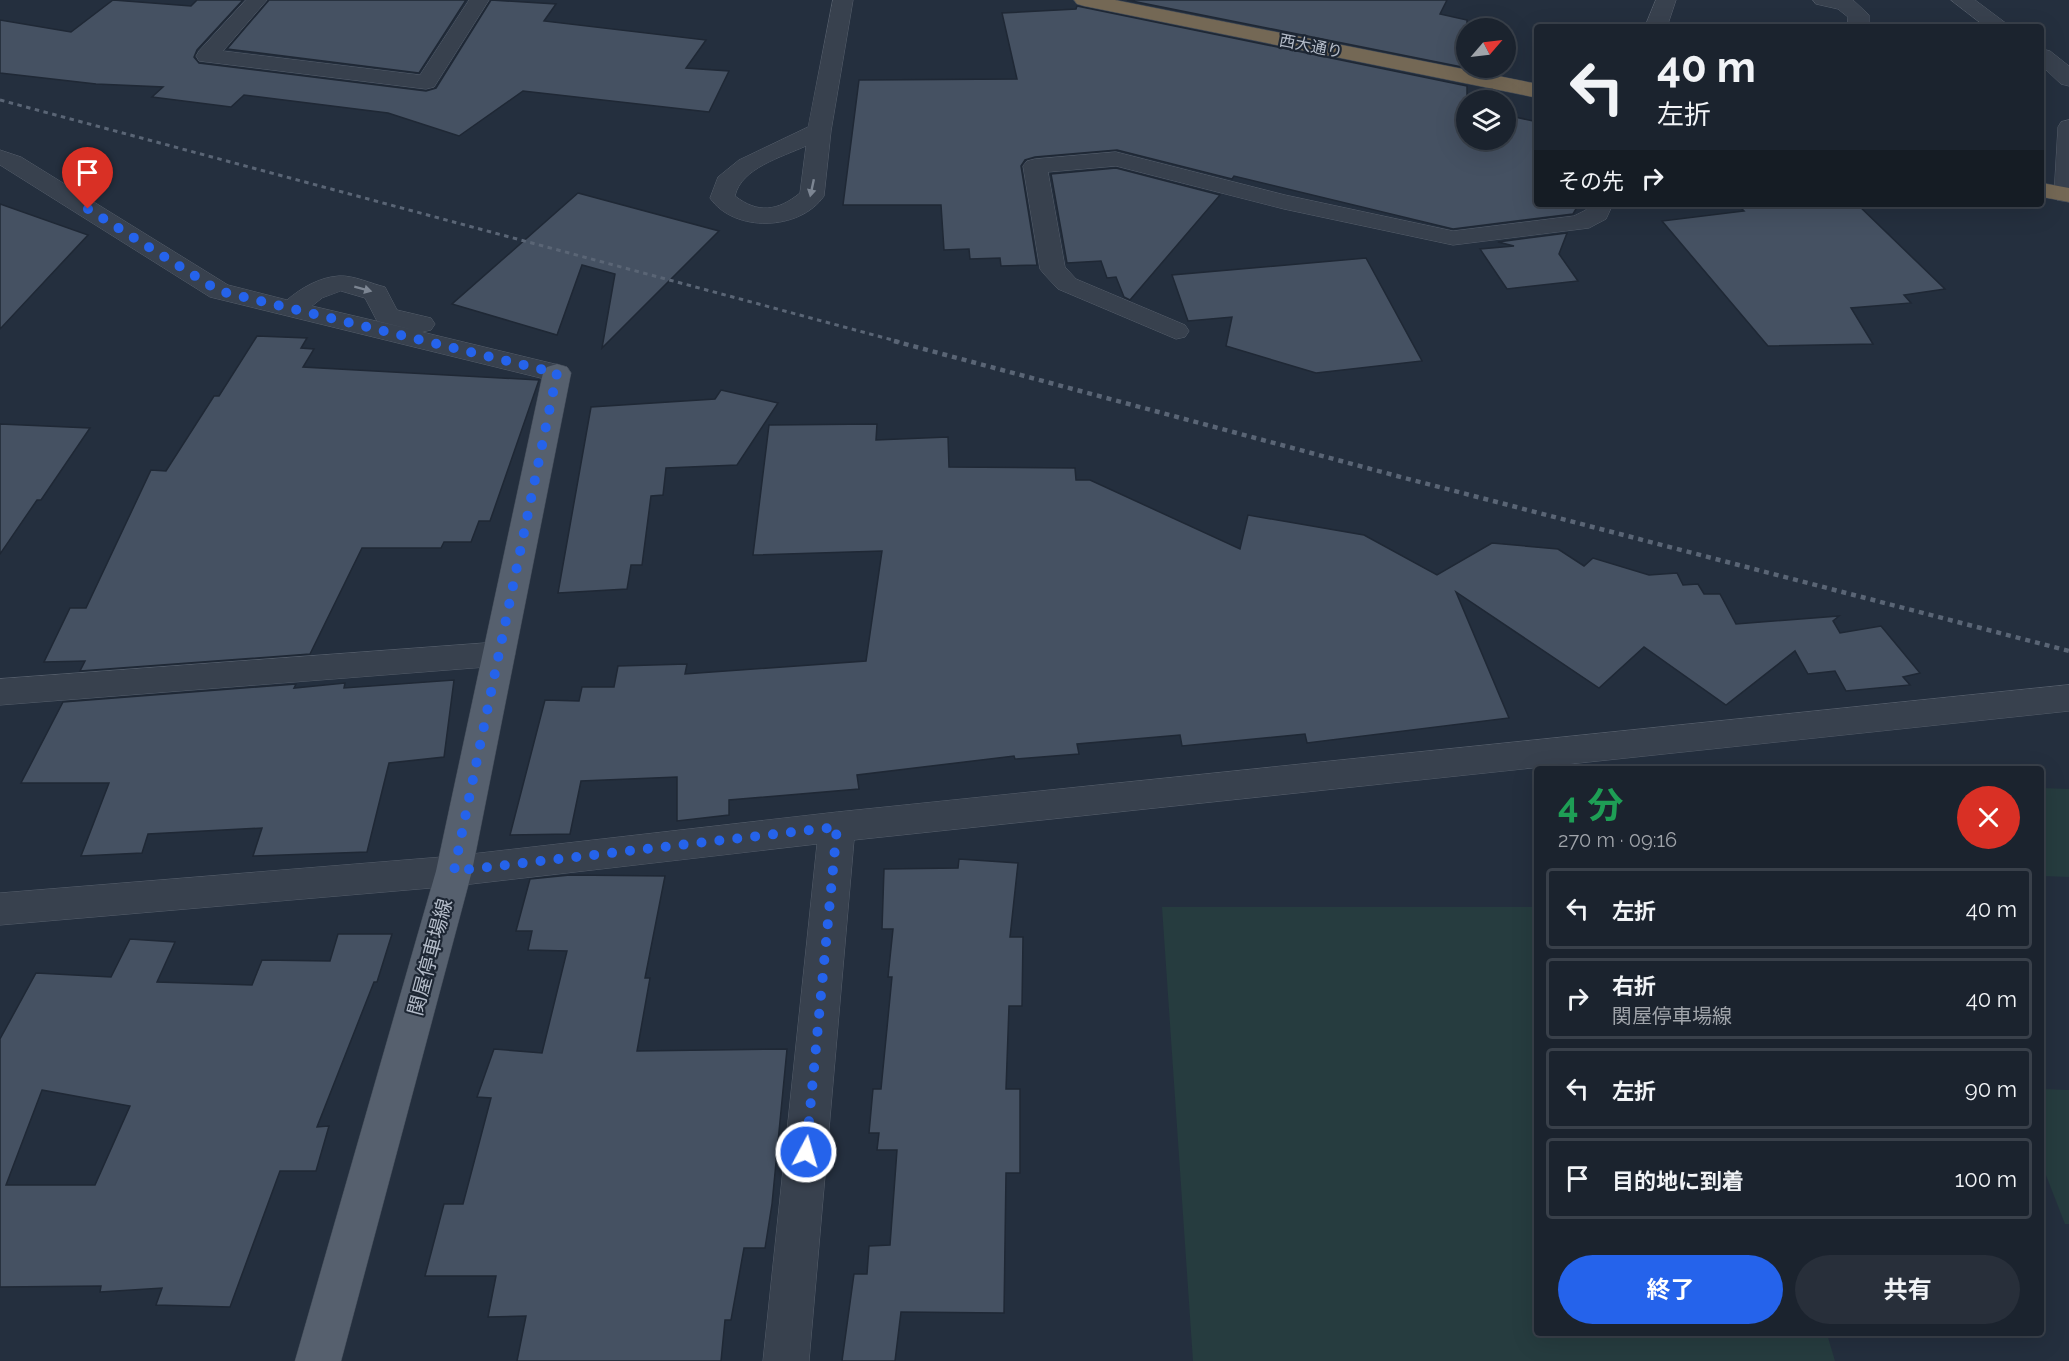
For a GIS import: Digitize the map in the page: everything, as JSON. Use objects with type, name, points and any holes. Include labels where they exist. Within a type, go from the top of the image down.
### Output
[{"type":"highway","name":"西大通り","points":[[1084,0],[1534,90]]},
{"type":"highway","points":[[2044,190],[2068,195]]},
{"type":"main road","name":"関屋停車場線","points":[[318,1361],[454,871],[557,373]]},
{"type":"street","points":[[257,0],[207,56],[426,82],[479,0]]},
{"type":"street","points":[[819,130],[843,0]]},
{"type":"street","points":[[1657,24],[1666,0]]},
{"type":"street","points":[[1822,0],[1845,4],[1859,15],[1858,24]]},
{"type":"street","points":[[1961,0],[1996,24]]},
{"type":"street","points":[[2044,57],[2068,73]]},
{"type":"street","points":[[2068,195],[2069,127]]},
{"type":"street","points":[[1176,331],[1067,284],[1053,269],[1035,166],[1116,159],[1284,202],[1453,238],[1580,223],[1597,214],[1600,207]]},
{"type":"street","points":[[4,164],[219,291],[557,373]]},
{"type":"street","points":[[291,309],[313,292],[340,283],[376,293],[386,315],[436,328],[446,346]]},
{"type":"street","points":[[0,692],[499,654]]},
{"type":"street","points":[[0,909],[454,871],[837,827],[2069,698]]},
{"type":"street","points":[[786,1361],[837,827]]},
{"type":"green space","points":[[2044,788],[2069,789],[2069,877],[2044,876]]},
{"type":"green space","points":[[1162,907],[1534,907],[1534,1336],[1828,1336],[1835,1361],[1193,1361]]},
{"type":"green space","points":[[2044,1089],[2069,1090],[2069,1224],[2065,1224],[2044,1170]]},
{"type":"building","points":[[113,0],[191,6],[197,0],[243,0],[197,50],[194,57],[199,63],[426,91],[436,88],[491,0],[556,4],[544,21],[706,40],[686,68],[729,71],[709,112],[523,91],[459,136],[388,113],[244,95],[231,107],[152,97],[163,87],[96,84],[0,73],[0,20],[71,32]]},
{"type":"building","points":[[269,0],[466,0],[419,73],[227,49]]},
{"type":"building","points":[[1127,0],[1447,0],[1440,14],[1458,18],[1456,18],[1456,66]]},
{"type":"building","points":[[1077,6],[1467,86],[1467,90],[1456,90],[1456,150],[1516,150],[1516,117],[1534,121],[1534,207],[1577,207],[1573,214],[1453,229],[1234,176],[1232,179],[1117,150],[1035,157],[1025,160],[1021,166],[1037,265],[1001,266],[1000,258],[970,259],[969,249],[944,250],[941,205],[843,205],[859,80],[1017,79],[1002,13],[1076,9]]},
{"type":"building","points":[[1116,168],[1220,195],[1130,300],[1124,297],[1116,277],[1107,278],[1101,261],[1067,263],[1051,174]]},
{"type":"building","points":[[578,193],[719,231],[602,348],[615,274],[582,265],[557,335],[452,304]]},
{"type":"building","points":[[0,204],[88,235],[0,329]]},
{"type":"building","points":[[1740,207],[1860,207],[1945,289],[1904,295],[1911,303],[1851,308],[1873,344],[1768,346],[1662,221],[1744,211]]},
{"type":"building","points":[[1567,233],[1559,254],[1578,281],[1507,289],[1480,249],[1514,246],[1498,242]]},
{"type":"building","points":[[1366,258],[1422,361],[1316,373],[1226,346],[1232,317],[1188,321],[1172,275]]},
{"type":"building","points":[[257,336],[307,338],[301,348],[314,349],[303,367],[539,380],[490,521],[479,521],[471,542],[444,542],[441,548],[362,548],[310,654],[80,671],[85,661],[44,662],[70,608],[86,608],[151,470],[166,471],[214,396],[219,396]]},
{"type":"building","points":[[721,390],[778,403],[737,465],[666,468],[663,495],[651,496],[642,565],[631,565],[627,589],[558,593],[591,407],[715,399]]},
{"type":"building","points":[[0,424],[90,428],[41,500],[37,500],[0,554]]},
{"type":"building","points":[[877,424],[876,440],[948,437],[949,467],[1075,468],[1076,480],[1090,480],[1240,549],[1248,515],[1364,535],[1437,575],[1492,543],[1558,549],[1584,566],[1593,558],[1649,575],[1677,573],[1683,585],[1698,584],[1704,594],[1720,594],[1736,624],[1839,616],[1833,621],[1840,633],[1881,626],[1920,673],[1903,677],[1910,685],[1846,691],[1835,671],[1808,674],[1795,651],[1726,705],[1644,647],[1599,688],[1456,592],[1509,718],[1307,743],[1305,734],[1182,746],[1180,735],[1077,744],[1079,754],[1015,759],[1014,756],[857,775],[859,789],[729,800],[729,815],[677,821],[677,777],[581,781],[570,834],[510,835],[545,700],[579,701],[582,687],[614,687],[618,666],[687,664],[685,674],[866,661],[882,551],[753,555],[769,425]]},
{"type":"building","points":[[454,680],[444,757],[389,763],[367,852],[253,856],[262,828],[148,834],[142,853],[81,856],[109,783],[21,783],[63,702],[296,684],[294,688],[345,683],[344,688]]},
{"type":"building","points":[[959,859],[1018,863],[1010,937],[1023,937],[1022,1006],[1009,1006],[1006,1089],[1020,1089],[1020,1173],[1006,1173],[1004,1313],[901,1312],[895,1361],[842,1361],[854,1274],[867,1274],[869,1246],[890,1245],[897,1150],[877,1150],[879,1133],[869,1133],[873,1089],[881,1089],[892,977],[888,977],[893,929],[882,929],[884,869],[958,868]]},
{"type":"building","points":[[570,875],[665,876],[645,978],[650,978],[637,1051],[787,1049],[772,1204],[765,1248],[744,1248],[731,1320],[725,1320],[721,1361],[517,1361],[526,1316],[488,1317],[496,1276],[425,1276],[444,1204],[463,1204],[491,1098],[477,1097],[494,1049],[542,1053],[567,951],[528,950],[532,931],[516,931],[530,879]]},
{"type":"building","points":[[338,934],[392,934],[377,982],[374,982],[317,1127],[329,1126],[316,1171],[280,1171],[230,1307],[156,1305],[162,1288],[100,1292],[101,1286],[0,1287],[0,1039],[36,973],[111,977],[130,939],[175,942],[157,982],[252,985],[262,960],[330,961]],"holes":[[[42,1090],[130,1106],[95,1185],[6,1185]]]},
{"type":"railway","points":[[0,100],[900,342]]},
{"type":"railway","points":[[894,341],[1397,476],[2069,651]]},
{"type":"route","points":[[88,209],[219,291],[557,373],[454,871],[837,827],[806,1152]]}]
